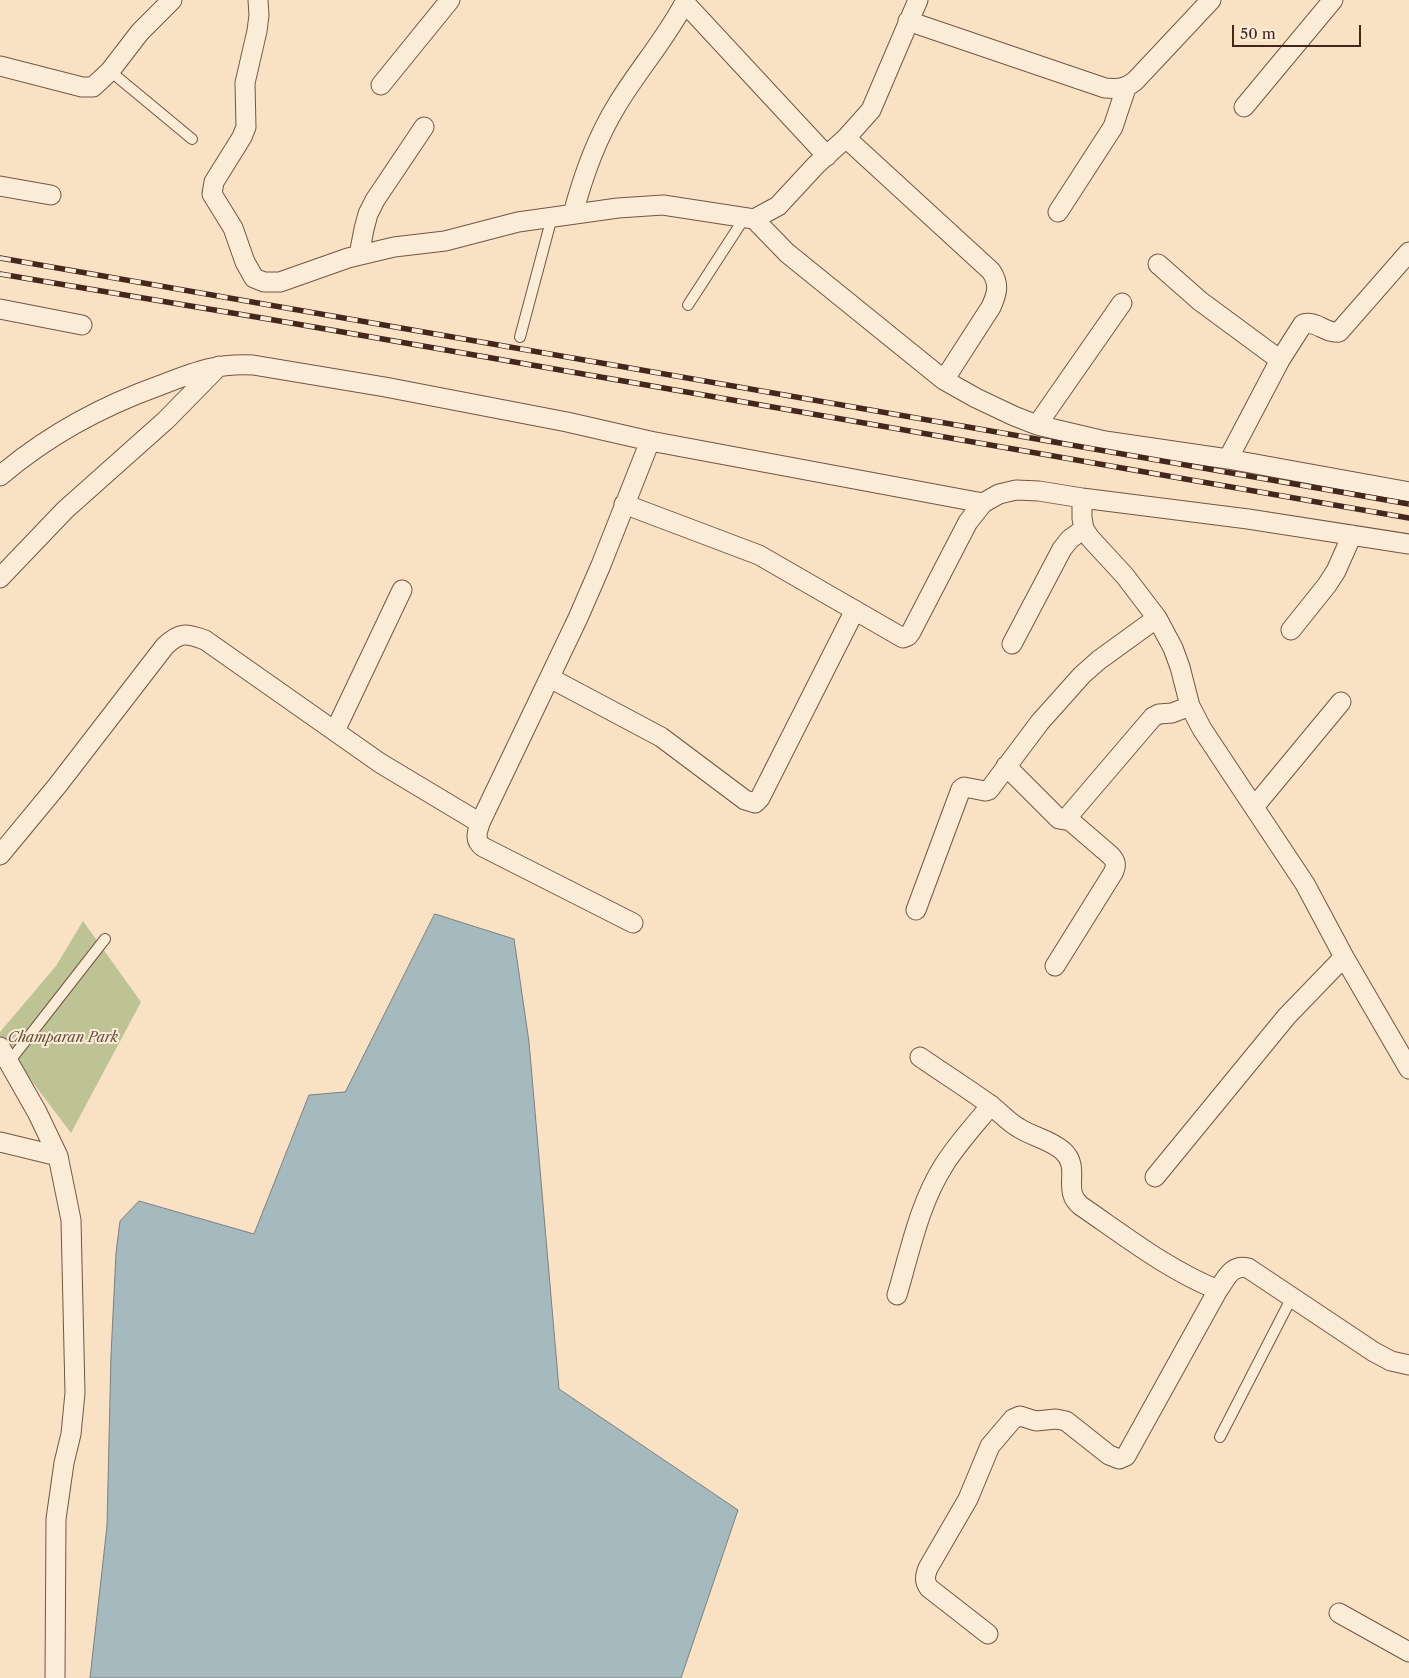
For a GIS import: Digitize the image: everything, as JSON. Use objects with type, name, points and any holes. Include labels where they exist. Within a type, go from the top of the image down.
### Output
[{"type":"street","points":[[0,66],[88,88],[98,84],[140,32],[172,0]]},
{"type":"street","points":[[258,0],[259,14],[245,83],[246,127],[242,137],[214,182],[212,194],[233,228],[250,273],[259,281],[271,283],[280,282],[359,255],[394,247],[445,241],[518,222],[618,208],[663,205],[750,218],[778,206],[846,138],[870,110],[918,0]]},
{"type":"street","points":[[381,85],[450,0]]},
{"type":"street","points":[[1058,212],[1114,127],[1126,88],[1145,71],[1211,0]]},
{"type":"street","points":[[1244,107],[1333,0]]},
{"type":"street","points":[[573,214],[584,175],[616,106],[685,2],[827,156]]},
{"type":"street","points":[[908,21],[1105,88],[1126,88]]},
{"type":"street","points":[[359,255],[368,214],[375,200],[424,127]]},
{"type":"street","points":[[846,138],[991,271],[997,280],[996,297],[991,307],[944,380]]},
{"type":"street","points":[[0,186],[51,195]]},
{"type":"street","points":[[750,218],[786,253],[944,380],[1014,416],[1037,425],[1105,441],[1228,459],[1409,492]]},
{"type":"street","points":[[1228,459],[1280,360],[1303,324],[1314,324],[1334,333],[1342,330],[1409,252]]},
{"type":"street","points":[[1158,264],[1200,301],[1280,360]]},
{"type":"street","points":[[1037,425],[1122,303]]},
{"type":"street","points":[[0,309],[82,325]]},
{"type":"street","points":[[0,578],[65,510],[166,420],[220,365]]},
{"type":"street","points":[[0,476],[61,431],[101,409],[145,390],[195,372],[220,365],[253,365],[385,387],[567,422],[650,441],[983,503]]},
{"type":"street","points":[[633,923],[483,847],[477,840],[480,823],[578,618],[650,441]]},
{"type":"street","points":[[624,504],[759,555],[899,637],[905,638],[908,636],[968,522],[983,503],[999,494],[1016,490],[1039,491],[1248,519],[1409,544]]},
{"type":"street","points":[[1082,498],[1084,529],[1090,538],[1126,576],[1157,618],[1173,648],[1180,666],[1190,706],[1202,729],[1305,884],[1344,957],[1409,1069]]},
{"type":"street","points":[[1012,644],[1062,549],[1070,539],[1084,529]]},
{"type":"street","points":[[1291,630],[1336,571],[1352,535]]},
{"type":"street","points":[[335,731],[402,590]]},
{"type":"street","points":[[550,678],[661,737],[745,800],[755,802],[760,798],[855,610]]},
{"type":"street","points":[[916,910],[962,789],[966,787],[987,791],[1040,722],[1082,675],[1099,660],[1157,618]]},
{"type":"street","points":[[0,855],[57,786],[165,646],[179,635],[187,635],[205,640],[380,763],[480,823]]},
{"type":"street","points":[[1254,807],[1341,702]]},
{"type":"street","points":[[1006,766],[1059,819],[1064,820],[1153,717],[1159,714],[1169,714],[1190,706]]},
{"type":"street","points":[[1054,966],[1113,873],[1116,865],[1115,860],[1110,855],[1067,818]]},
{"type":"street","points":[[1155,1177],[1287,1016],[1344,957]]},
{"type":"street","points":[[4,1054],[38,1112],[58,1156],[71,1220],[74,1393],[71,1434],[64,1463],[56,1519],[55,1678]]},
{"type":"street","points":[[920,1057],[991,1105],[1019,1129],[1063,1151],[1071,1164],[1072,1195],[1076,1202],[1176,1270],[1195,1281],[1218,1290]]},
{"type":"street","points":[[898,1295],[925,1203],[932,1186],[944,1165],[991,1105]]},
{"type":"street","points":[[0,1142],[58,1156]]},
{"type":"street","points":[[988,1634],[929,1588],[925,1579],[928,1568],[970,1494],[990,1446],[1013,1419],[1020,1416],[1036,1421],[1063,1420],[1109,1455],[1119,1459],[1126,1456],[1218,1290],[1234,1269],[1243,1267],[1253,1271],[1374,1352],[1391,1360],[1409,1365]]},
{"type":"street","points":[[1339,1613],[1409,1652]]},
{"type":"lane","points":[[110,71],[192,139]]},
{"type":"lane","points":[[520,337],[552,217]]},
{"type":"lane","points":[[688,305],[750,218]]},
{"type":"lane","points":[[4,1054],[105,939]]},
{"type":"lane","points":[[1220,1437],[1292,1296]]},
{"type":"green space","name":"Champaran Park","points":[[83,921],[141,1002],[71,1133],[0,1039],[0,1032],[56,966]]},
{"type":"water","points":[[435,914],[514,939],[529,1042],[559,1389],[738,1510],[681,1678],[90,1678],[107,1526],[111,1355],[116,1253],[120,1221],[139,1201],[254,1234],[309,1095],[345,1092]]},
{"type":"railway","points":[[0,258],[1409,504]]},
{"type":"railway","points":[[0,274],[1409,518]]}]
